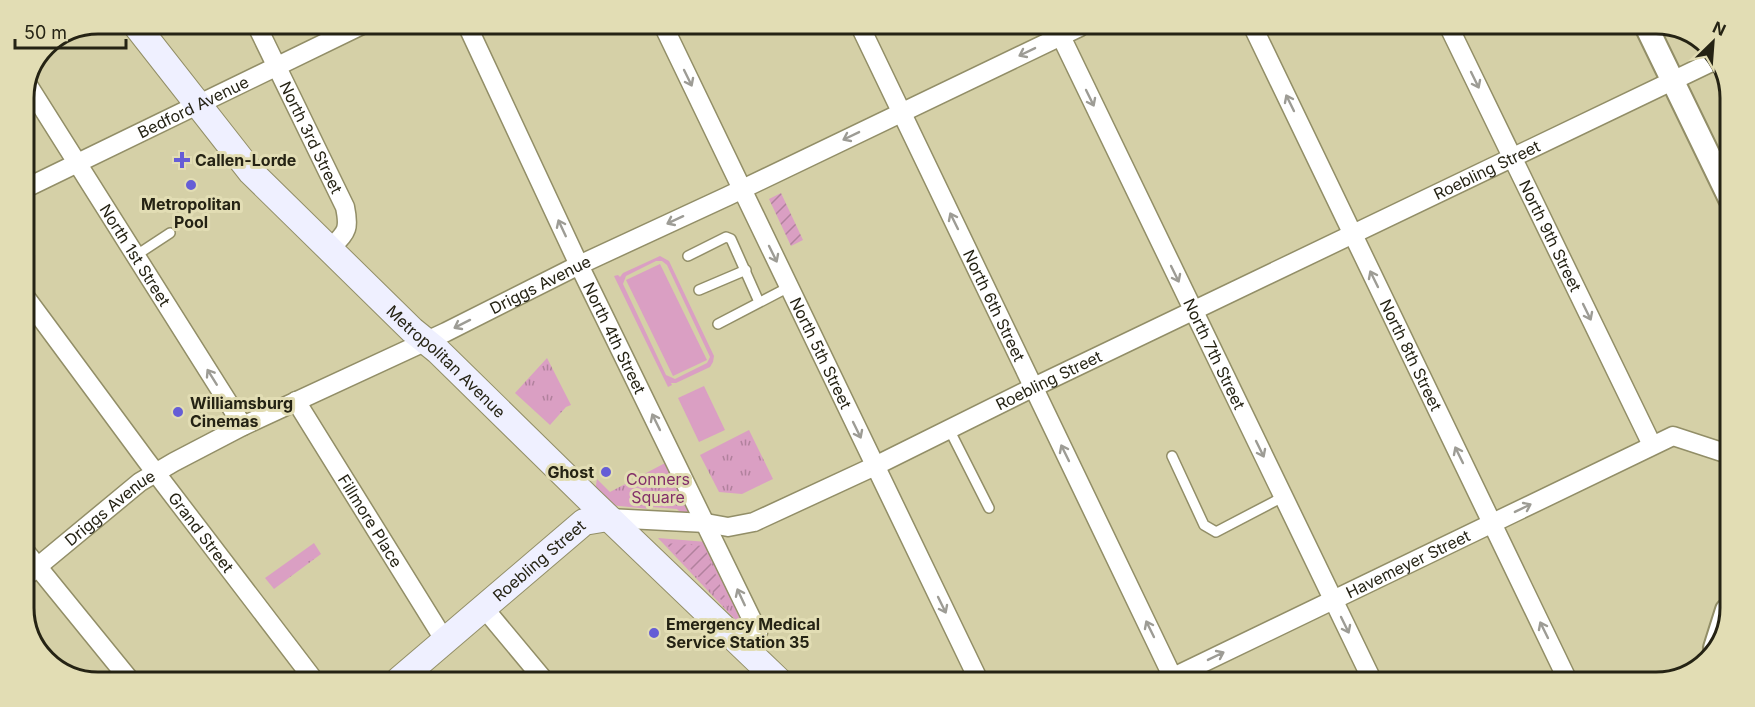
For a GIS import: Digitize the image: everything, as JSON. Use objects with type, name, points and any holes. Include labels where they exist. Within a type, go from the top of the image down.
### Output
[{"type":"main road","name":"Metropolitan Avenue","points":[[143,34],[196,105],[251,172],[412,330],[770,672]]},
{"type":"main road","name":"Roebling Street","points":[[408,672],[584,522],[608,518]]},
{"type":"street","name":"North 3rd Street","points":[[261,34],[345,207],[348,223],[344,234],[330,249]]},
{"type":"street","name":"Bedford Avenue","points":[[34,184],[344,34]]},
{"type":"street","name":"North 4th Street","points":[[471,34],[579,265],[758,632],[744,646]]},
{"type":"street","name":"North 5th Street","points":[[667,34],[975,672]]},
{"type":"street","name":"North 6th Street","points":[[864,34],[1034,387],[1166,672]]},
{"type":"street","name":"Driggs Avenue","points":[[35,570],[140,482],[243,426],[426,342],[579,265],[742,190],[902,112],[1052,34]]},
{"type":"street","name":"North 7th Street","points":[[1059,34],[1368,672]]},
{"type":"street","name":"North 8th Street","points":[[1256,34],[1564,672]]},
{"type":"street","name":"North 9th Street","points":[[1452,34],[1652,445]]},
{"type":"street","points":[[1650,34],[1720,178]]},
{"type":"street","name":"Roebling Street","points":[[608,518],[706,523],[728,527],[754,522],[875,466],[1034,387],[1690,72]]},
{"type":"street","name":"North 1st Street","points":[[34,95],[243,426]]},
{"type":"street","name":"Grand Street","points":[[34,309],[308,672]]},
{"type":"street","name":"Fillmore Place","points":[[296,401],[445,640]]},
{"type":"street","name":"Havemeyer Street","points":[[1186,672],[1672,436],[1720,451]]},
{"type":"street","points":[[35,577],[123,672]]},
{"type":"street","points":[[484,608],[536,672]]},
{"type":"lane","points":[[135,256],[170,233]]},
{"type":"lane","points":[[688,256],[726,237],[734,243],[759,302]]},
{"type":"lane","points":[[699,290],[746,270]]},
{"type":"lane","points":[[718,324],[789,287]]},
{"type":"lane","points":[[949,429],[989,508]]},
{"type":"lane","points":[[1172,456],[1204,525],[1216,532],[1283,497]]},
{"type":"green space","points":[[781,193],[803,240],[791,246],[769,199]]},
{"type":"green space","points":[[660,256],[669,261],[714,356],[710,367],[676,383],[671,383],[672,385],[668,387],[614,276],[620,277],[623,273]],"holes":[[[656,261],[662,261],[667,265],[710,357],[707,363],[675,379],[666,375],[623,284],[626,276]]]},
{"type":"green space","points":[[660,264],[707,360],[673,376],[626,280]]},
{"type":"green space","points":[[547,358],[571,405],[566,407],[550,425],[515,393]]},
{"type":"green space","points":[[704,386],[725,430],[699,442],[678,398]]},
{"type":"green space","points":[[749,430],[773,479],[742,494],[719,492],[700,455]]},
{"type":"green space","name":"Conners Square","points":[[667,462],[691,512],[610,505],[595,491],[597,479],[610,492]]},
{"type":"green space","points":[[658,538],[707,542],[744,629]]},
{"type":"green space","points":[[314,543],[321,554],[274,589],[265,578]]},
{"type":"green space","points":[[665,543],[704,546],[730,609]]},
{"type":"place","name":"Callen-Lorde","points":[[182,160]]},
{"type":"place","name":"Metropolitan Pool","points":[[191,185]]},
{"type":"place","name":"Williamsburg Cinemas","points":[[178,412]]},
{"type":"place","name":"Ghost","points":[[606,472]]},
{"type":"place","name":"Emergency Medical Service Station 35","points":[[654,633]]}]
